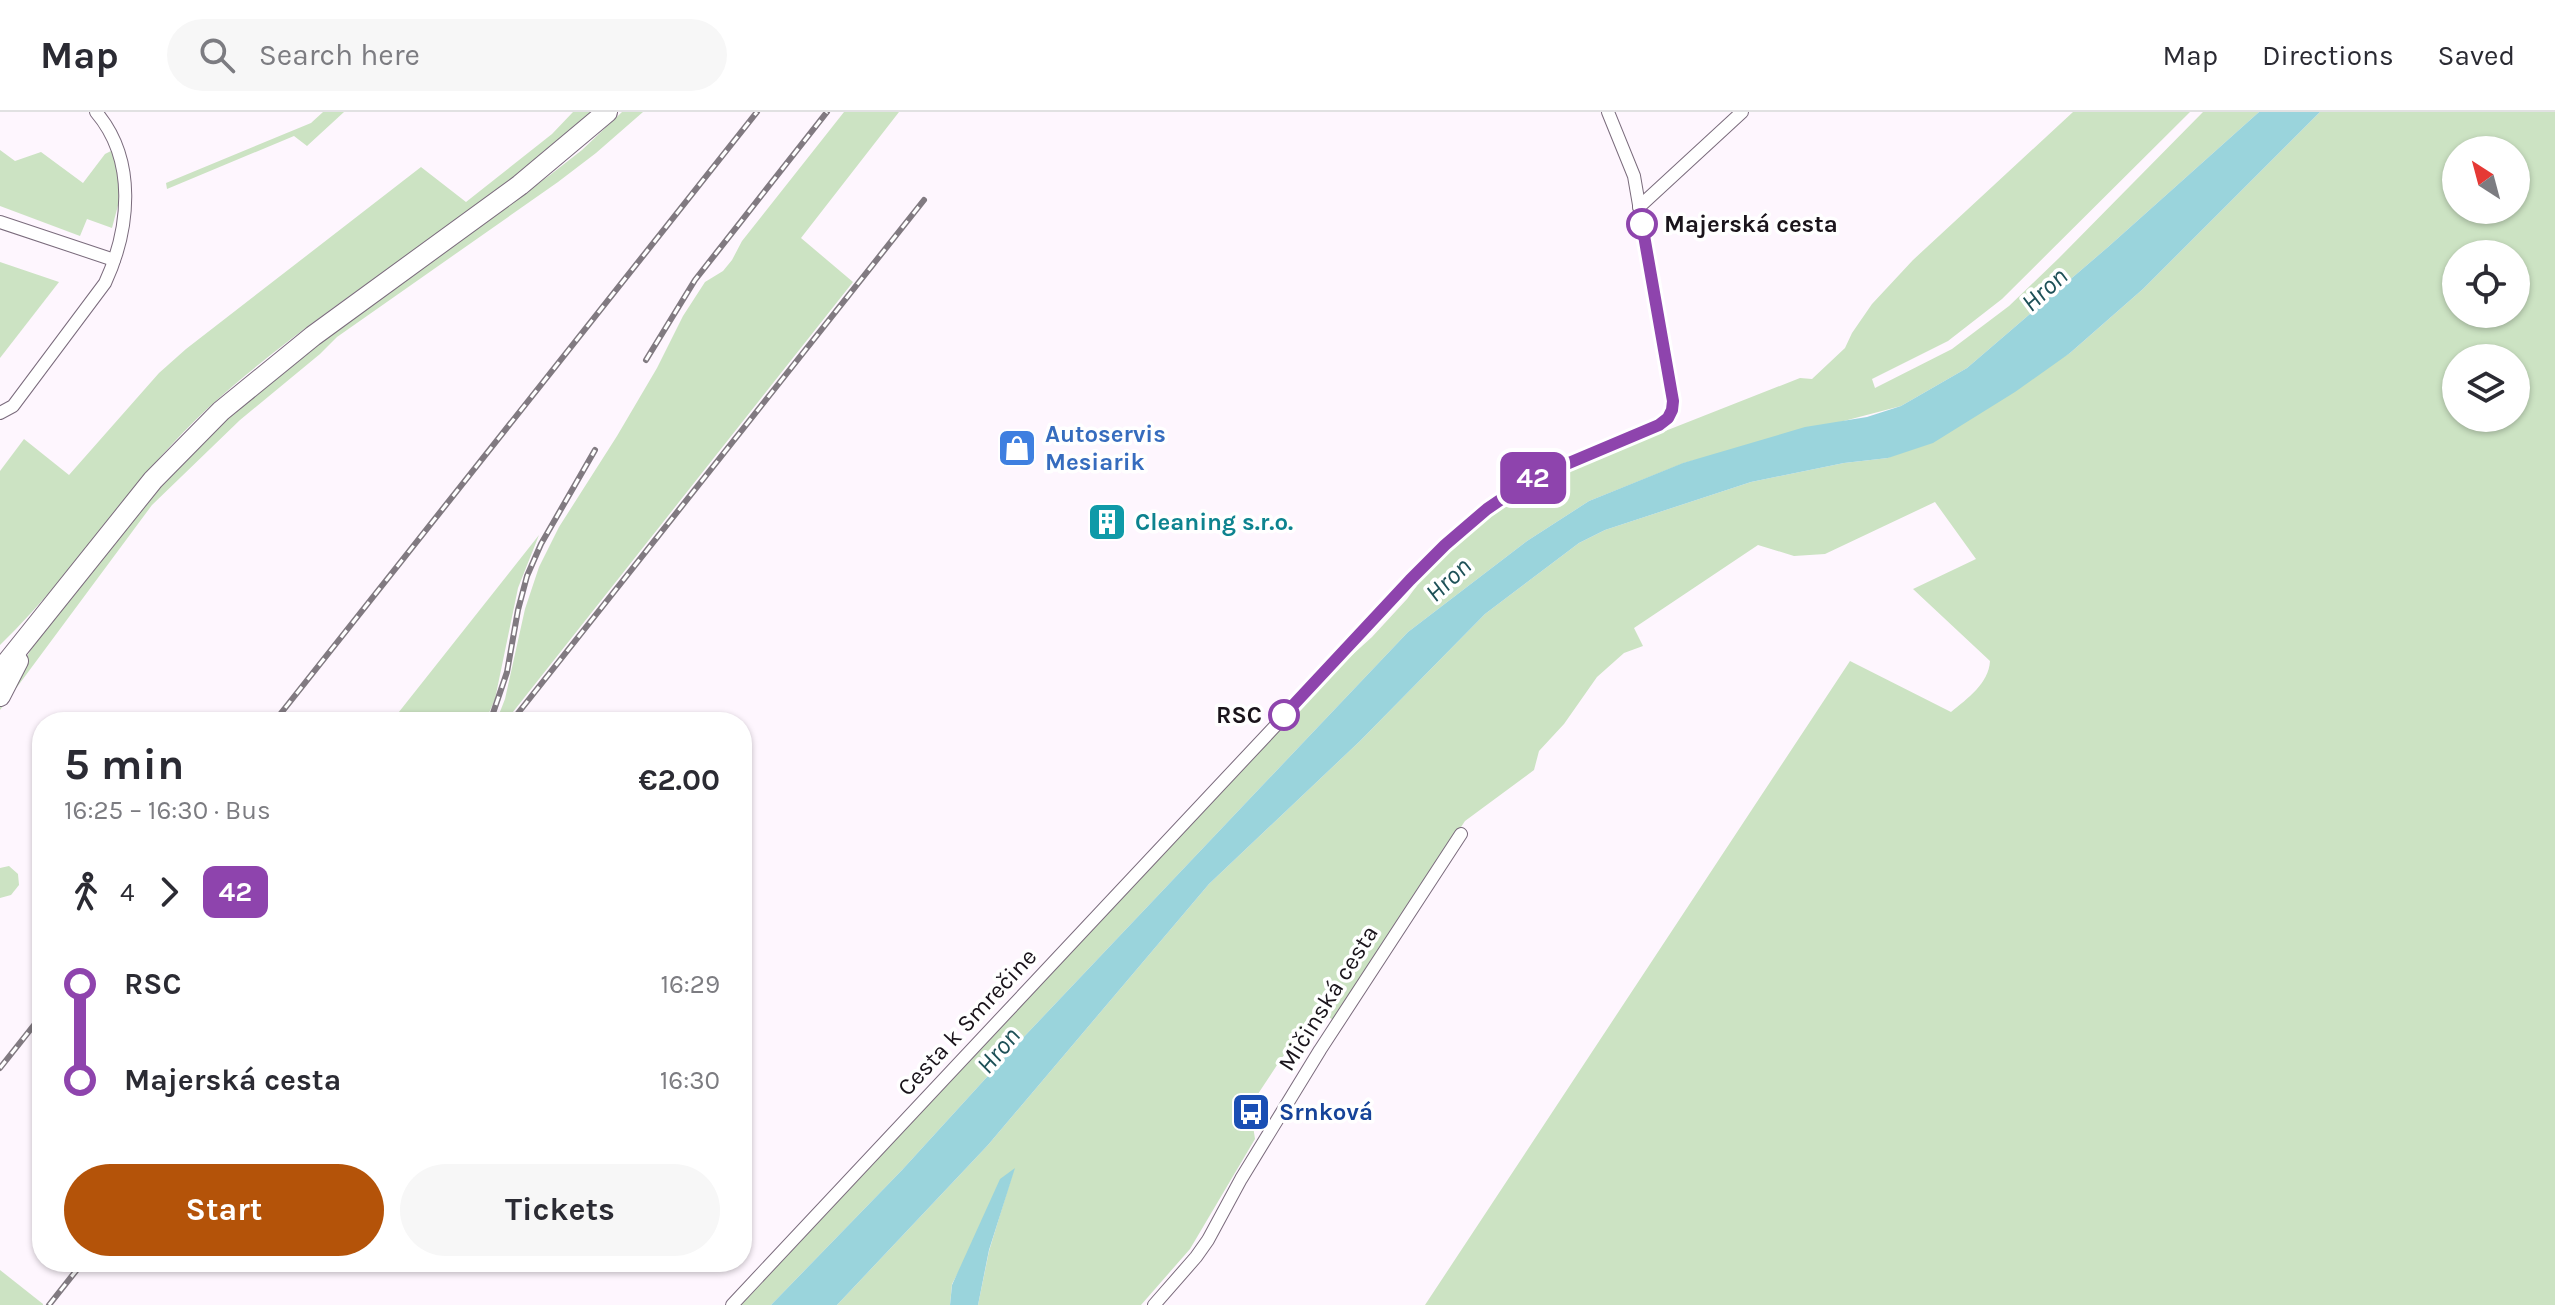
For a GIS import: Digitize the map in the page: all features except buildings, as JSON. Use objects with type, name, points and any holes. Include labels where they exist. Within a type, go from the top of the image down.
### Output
[{"type":"main road","points":[[0,671],[153,480],[221,411],[313,336],[520,185],[607,112]]},
{"type":"main road","points":[[0,660],[33,630]]},
{"type":"main road","points":[[0,696],[33,630]]},
{"type":"street","points":[[0,413],[13,406],[105,283],[114,260],[124,215],[125,180],[117,146],[96,112]]},
{"type":"street","points":[[1608,112],[1632,167],[1639,207]]},
{"type":"street","points":[[1639,207],[1742,112]]},
{"type":"street","name":"Cesta k Smrečine","points":[[732,1305],[1445,545],[1487,509],[1531,479],[1651,430],[1668,418],[1673,401],[1639,207]]},
{"type":"street","points":[[0,222],[114,260]]},
{"type":"street","name":"Mičinská cesta","points":[[1154,1305],[1208,1240],[1241,1179],[1320,1050],[1461,834]]},
{"type":"green space","points":[[323,112],[344,112],[307,146],[294,136],[167,189],[166,183],[311,123]]},
{"type":"green space","points":[[573,112],[592,112],[536,160],[285,344],[208,408],[153,465],[54,587],[0,645],[0,471],[24,439],[69,475],[159,373],[186,349],[421,167],[466,202],[552,134]]},
{"type":"green space","points":[[622,112],[643,112],[558,182],[337,337],[240,420],[152,505],[0,710],[0,704],[37,639],[139,509],[221,423],[276,375],[550,175]]},
{"type":"green space","points":[[844,112],[899,112],[801,238],[853,282],[513,712],[500,712],[525,609],[539,567],[559,527],[657,368],[683,316],[705,282],[723,271],[732,260],[742,241]]},
{"type":"green space","points":[[2073,112],[2190,112],[2002,299],[1948,341],[1872,379],[1875,388],[1952,349],[2009,306],[2203,112],[2259,112],[1967,368],[1901,406],[1684,463],[1589,501],[1527,541],[1408,632],[771,1305],[741,1305],[1328,677],[1372,637],[1407,599],[1433,564],[1497,508],[1546,478],[1800,378],[1812,379],[1845,348],[1872,304],[1913,260]]},
{"type":"green space","points":[[2320,112],[2555,112],[2555,1305],[1425,1305],[1850,661],[1951,712],[1970,696],[1986,676],[1990,661],[1913,589],[1976,559],[1935,502],[1825,554],[1794,556],[1758,545],[1634,628],[1643,646],[1624,653],[1597,677],[1564,724],[1539,751],[1534,770],[1465,821],[1333,1020],[1319,1010],[1281,1059],[1250,1106],[1255,1139],[1190,1249],[1141,1305],[978,1305],[989,1251],[1014,1169],[952,1284],[950,1305],[837,1305],[988,1145],[1209,884],[1360,741],[1485,614],[1579,543],[1605,530],[1751,482],[1844,463],[1888,458],[2070,353],[2143,289]]},
{"type":"green space","points":[[0,150],[15,161],[41,152],[83,183],[105,154],[113,150],[121,194],[112,228],[87,219],[80,236],[0,206]]},
{"type":"green space","points":[[0,262],[59,282],[0,358]]},
{"type":"green space","points":[[539,535],[518,588],[495,699],[489,712],[399,712]]},
{"type":"green space","points":[[9,866],[18,874],[19,885],[11,895],[0,898],[0,868]]},
{"type":"green space","points":[[0,1270],[43,1304],[43,1305],[0,1305]]},
{"type":"water","points":[[2259,112],[2320,112],[2143,289],[2070,353],[2015,392],[1933,443],[1888,458],[1844,463],[1751,482],[1605,530],[1579,543],[1485,614],[1360,741],[1209,884],[988,1145],[837,1305],[771,1305],[1408,632],[1527,541],[1589,501],[1683,463],[1805,427],[1867,417],[1901,406],[1967,368]]},
{"type":"water","points":[[1015,1168],[989,1250],[978,1305],[950,1305],[952,1285],[1000,1179]]},
{"type":"railway","points":[[282,712],[757,112]]},
{"type":"railway","points":[[646,360],[695,280],[827,112]]},
{"type":"railway","points":[[519,712],[924,200]]},
{"type":"railway","points":[[493,712],[507,672],[527,576],[541,544],[595,450]]},
{"type":"railway","points":[[0,1068],[32,1028]]},
{"type":"railway","points":[[49,1305],[75,1272]]},
{"type":"bus line","name":"42","points":[[1284,715],[1410,580],[1498,500],[1531,479],[1651,430],[1668,418],[1673,401],[1642,224]]},
{"type":"place","name":"Majerská cesta","points":[[1642,224]]},
{"type":"place","name":"Autoservis Mesiarik","points":[[1017,448]]},
{"type":"place","name":"Cleaning s.r.o.","points":[[1107,522]]},
{"type":"place","name":"RSC","points":[[1284,715]]},
{"type":"place","name":"Srnková","points":[[1251,1112]]},
{"type":"water label","name":"Hron","points":[[2044,289]]},
{"type":"water label","name":"Hron","points":[[1448,579]]},
{"type":"water label","name":"Hron","points":[[998,1050]]}]
